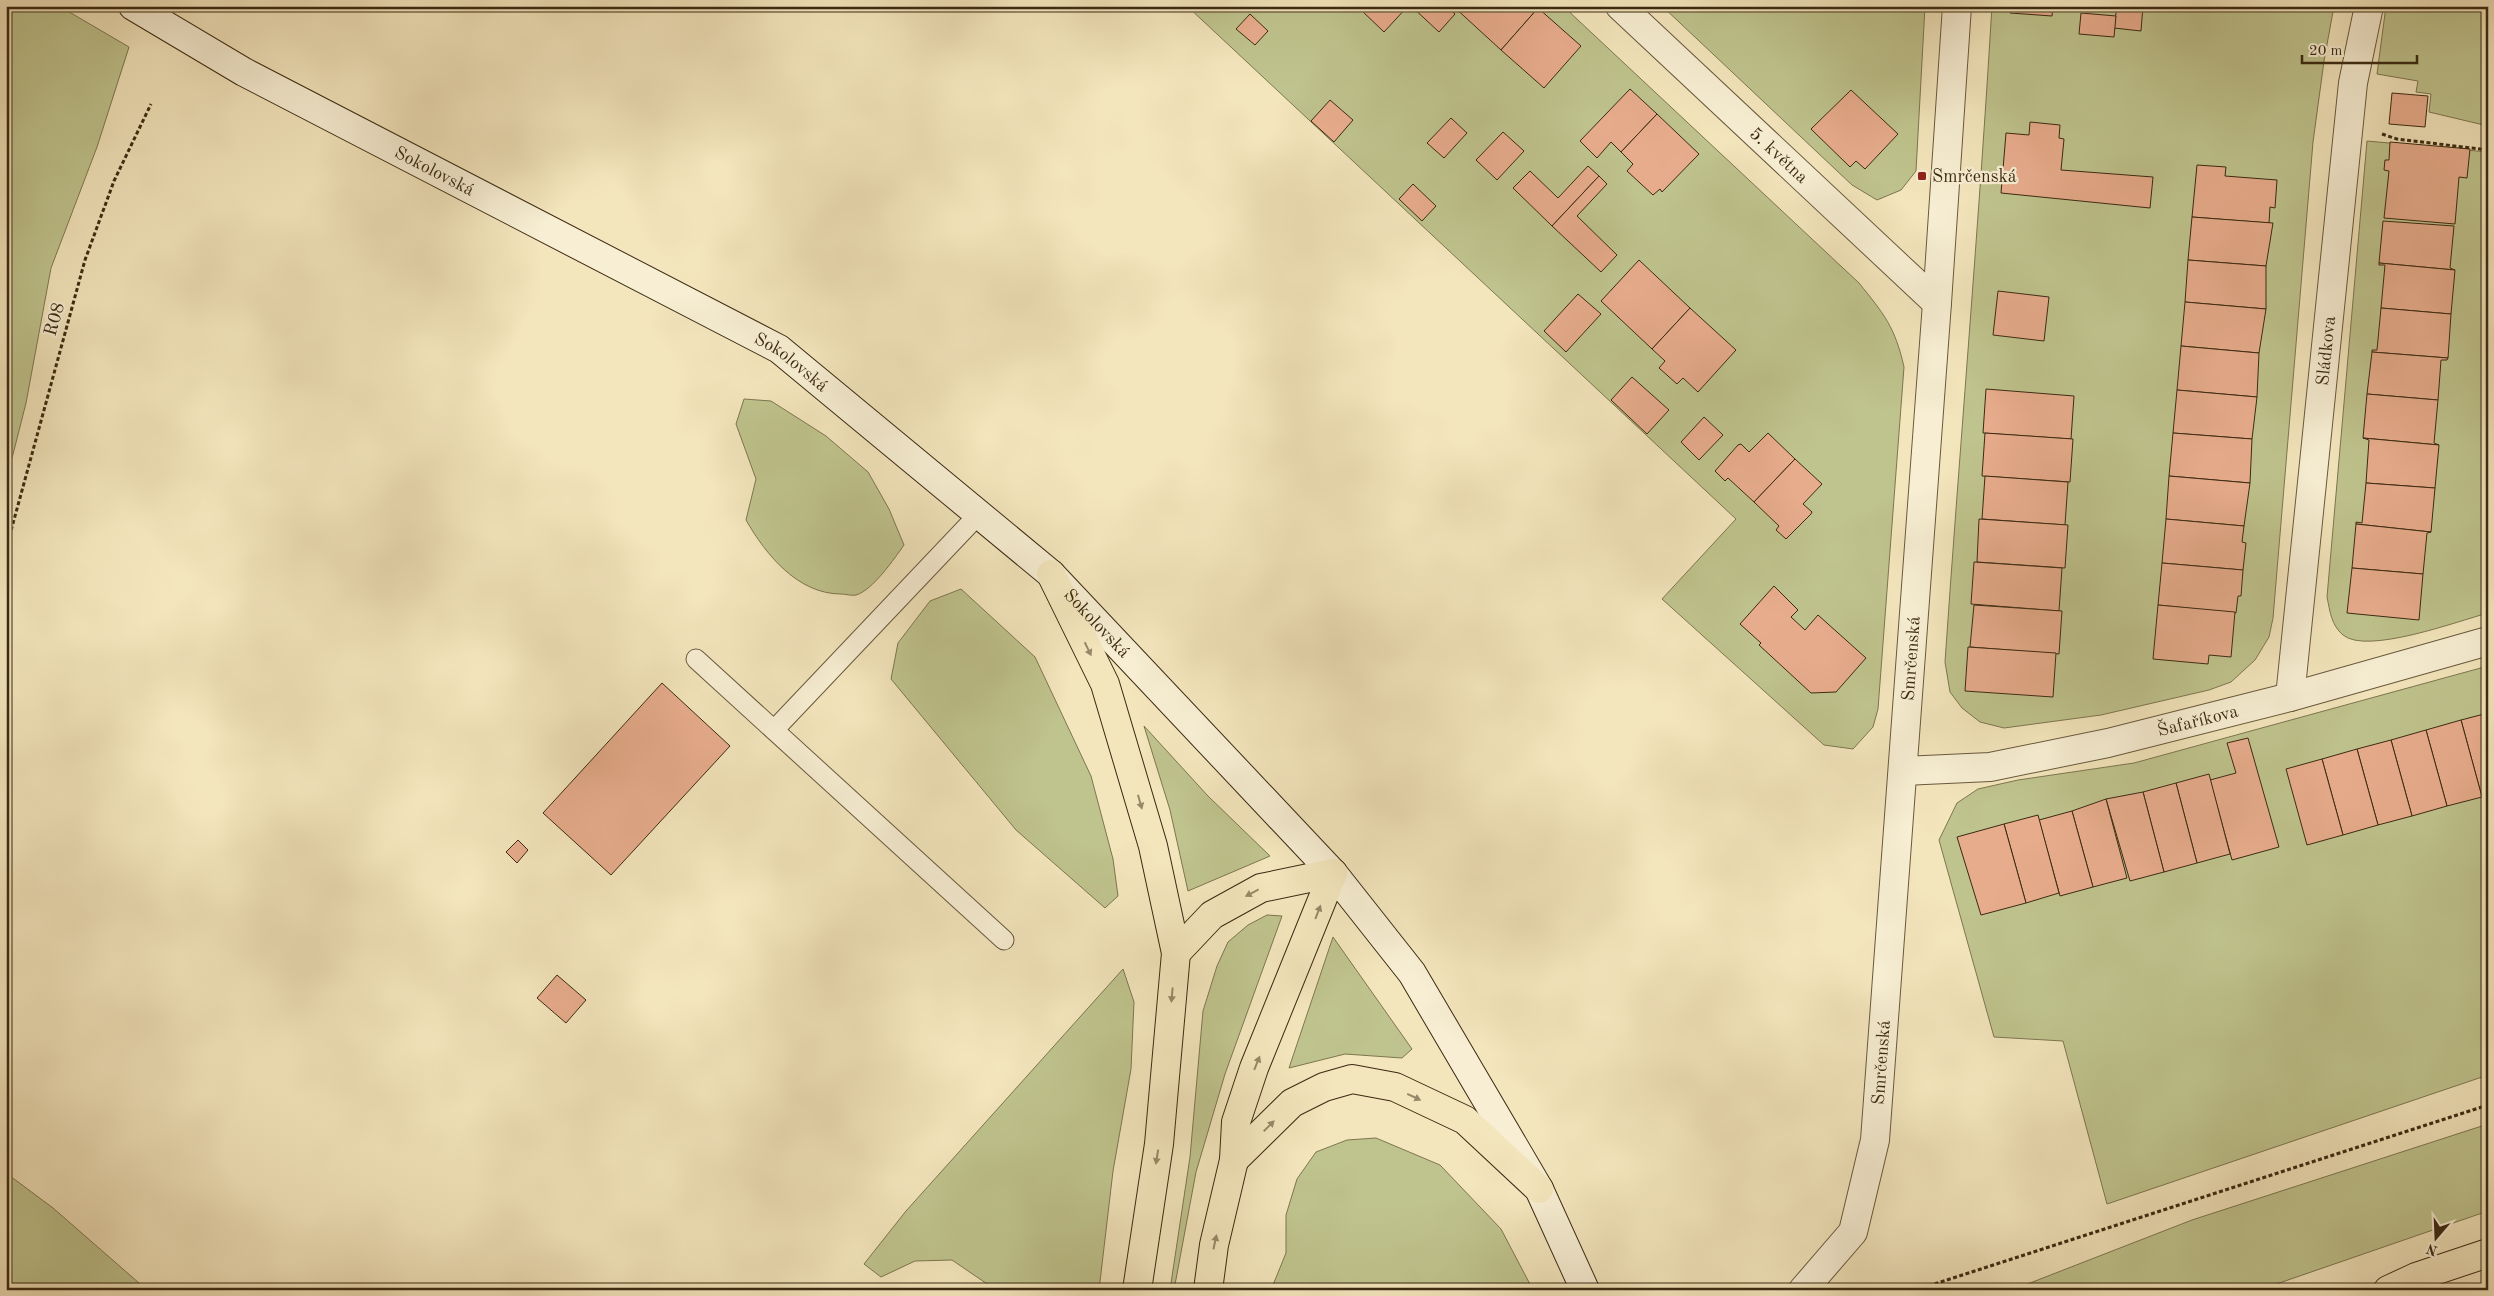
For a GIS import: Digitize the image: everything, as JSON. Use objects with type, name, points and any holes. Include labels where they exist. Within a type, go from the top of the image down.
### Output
[{"type":"highway","points":[[1051,574],[1105,684],[1153,846],[1176,953],[1159,1144],[1137,1290]]},
{"type":"highway","points":[[1176,953],[1212,915],[1261,888],[1333,873]]},
{"type":"highway","points":[[1208,1290],[1214,1245],[1234,1160],[1236,1122],[1254,1068],[1333,873]]},
{"type":"highway","points":[[1234,1160],[1292,1103],[1324,1088],[1352,1080],[1395,1087],[1465,1120],[1539,1189]]},
{"type":"highway","points":[[2388,1290],[2416,1277],[2488,1252]]},
{"type":"street","name":"Sokolovská","points":[[133,6],[244,72],[779,349],[1051,574],[1333,873],[1412,973],[1539,1189],[1585,1290]]},
{"type":"street","name":"5. května","points":[[1620,6],[1937,303]]},
{"type":"street","name":"Smrčenská","points":[[1803,1290],[1853,1232],[1875,1140],[1904,772],[1957,6]]},
{"type":"street","name":"Sládkova","points":[[2290,698],[2353,84],[2369,6]]},
{"type":"street","name":"Šafaříkova","points":[[1904,772],[1990,767],[2108,743],[2290,698],[2488,641]]},
{"type":"lane","points":[[774,730],[979,514]]},
{"type":"lane","points":[[696,659],[1004,940]]},
{"type":"path","name":"R08","points":[[6,549],[84,260],[114,181],[151,104]]},
{"type":"path","points":[[2349,127],[2376,132],[2397,139],[2488,150]]},
{"type":"path","points":[[1916,1290],[2488,1105]]},
{"type":"green space","points":[[6,6],[59,6],[129,47],[97,147],[51,268],[26,403],[6,482]]},
{"type":"green space","points":[[1187,6],[1563,6],[1859,283],[1888,322],[1897,341],[1904,367],[1878,709],[1873,727],[1853,749],[1824,745],[1662,599],[1736,519]]},
{"type":"green space","points":[[1662,6],[1925,6],[1916,171],[1901,190],[1877,200],[1852,185]]},
{"type":"green space","points":[[1992,6],[2334,6],[2313,142],[2273,618],[2269,637],[2255,660],[2231,682],[2209,690],[2101,715],[2004,728],[1980,722],[1962,708],[1950,692],[1945,662]]},
{"type":"green space","points":[[2386,6],[2488,6],[2488,126],[2429,112],[2431,94],[2416,92],[2418,81],[2377,74]]},
{"type":"green space","points":[[2367,141],[2488,152],[2488,613],[2435,629],[2392,639],[2372,641],[2355,640],[2343,635],[2336,627],[2332,618],[2327,597]]},
{"type":"green space","points":[[744,399],[771,401],[826,436],[868,472],[889,509],[904,545],[883,573],[863,592],[851,595],[825,592],[797,580],[774,559],[754,533],[746,520],[756,479],[736,424]]},
{"type":"green space","points":[[961,589],[1035,657],[1091,776],[1113,859],[1118,896],[1105,908],[1016,830],[891,679],[898,643],[930,601]]},
{"type":"green space","points":[[2488,666],[2488,1075],[2107,1204],[2063,1041],[1994,1037],[1939,840],[1957,803],[1978,789],[2018,780],[2134,763]]},
{"type":"green space","points":[[1144,726],[1208,796],[1270,856],[1188,891],[1170,810]]},
{"type":"green space","points":[[1267,915],[1282,916],[1225,1074],[1196,1172],[1174,1290],[1170,1290],[1190,1157],[1203,1011],[1217,966],[1228,942],[1248,925]]},
{"type":"green space","points":[[1333,937],[1412,1049],[1402,1058],[1345,1054],[1289,1068]]},
{"type":"green space","points":[[1123,969],[1134,1002],[1131,1069],[1113,1171],[1099,1290],[996,1290],[952,1260],[915,1261],[881,1277],[864,1264],[906,1211]]},
{"type":"green space","points":[[2488,1124],[2488,1211],[2259,1290],[2012,1290],[2192,1220]]},
{"type":"green space","points":[[1376,1138],[1440,1165],[1501,1229],[1533,1290],[1271,1290],[1286,1253],[1286,1215],[1297,1179],[1316,1152],[1347,1140]]},
{"type":"green space","points":[[6,1173],[53,1208],[147,1290],[6,1290]]},
{"type":"building","points":[[1361,6],[1408,6],[1384,32],[1359,8]]},
{"type":"building","points":[[1411,6],[1446,6],[1455,14],[1439,32]]},
{"type":"building","points":[[1453,6],[1536,6],[1538,8],[1501,50]]},
{"type":"building","points":[[2010,6],[2053,6],[2052,16],[2010,13]]},
{"type":"building","points":[[2117,6],[2143,6],[2141,31],[2114,28]]},
{"type":"building","points":[[1538,8],[1581,46],[1544,88],[1501,50]]},
{"type":"building","points":[[2081,13],[2116,16],[2114,37],[2079,34]]},
{"type":"building","points":[[1250,14],[1268,31],[1255,45],[1236,29]]},
{"type":"building","points":[[1630,89],[1657,114],[1621,152],[1611,142],[1597,158],[1580,141]]},
{"type":"building","points":[[1851,90],[1898,134],[1865,169],[1856,161],[1850,167],[1811,129]]},
{"type":"building","points":[[2392,93],[2428,96],[2425,127],[2389,124]]},
{"type":"building","points":[[1330,100],[1353,120],[1334,142],[1311,121]]},
{"type":"building","points":[[1657,114],[1699,154],[1662,192],[1660,189],[1653,195],[1627,171],[1633,164],[1621,152]]},
{"type":"building","points":[[1451,118],[1467,133],[1444,158],[1427,143]]},
{"type":"building","points":[[2030,122],[2060,125],[2059,138],[2064,139],[2061,170],[2153,177],[2150,208],[2001,193],[2006,133],[2029,135]]},
{"type":"building","points":[[1503,132],[1524,151],[1497,180],[1476,160]]},
{"type":"building","points":[[2390,142],[2470,149],[2467,178],[2459,177],[2455,224],[2384,218],[2389,171],[2384,170],[2385,160],[2389,160]]},
{"type":"building","points":[[2197,165],[2226,167],[2225,176],[2277,180],[2275,208],[2270,207],[2269,223],[2192,217]]},
{"type":"building","points":[[1588,166],[1599,176],[1552,226],[1513,188],[1530,171],[1558,198]]},
{"type":"building","points":[[1599,176],[1607,184],[1577,216],[1617,255],[1601,272],[1552,226]]},
{"type":"building","points":[[1413,184],[1436,206],[1422,221],[1399,199]]},
{"type":"building","points":[[2192,217],[2273,223],[2266,266],[2188,260]]},
{"type":"building","points":[[2383,221],[2454,226],[2450,268],[2455,270],[2379,263]]},
{"type":"building","points":[[1639,260],[1690,308],[1652,349],[1601,301]]},
{"type":"building","points":[[2188,260],[2266,266],[2266,309],[2185,302]]},
{"type":"building","points":[[2379,263],[2455,270],[2451,314],[2381,308],[2385,265],[2379,265]]},
{"type":"building","points":[[1998,291],[2049,297],[2044,341],[1993,335]]},
{"type":"building","points":[[1578,294],[1601,314],[1566,352],[1544,331]]},
{"type":"building","points":[[2185,302],[2266,309],[2259,353],[2181,346]]},
{"type":"building","points":[[1690,308],[1736,350],[1698,392],[1683,378],[1677,384],[1659,368],[1665,361],[1652,349]]},
{"type":"building","points":[[2381,308],[2451,314],[2448,358],[2372,352],[2372,350],[2377,350]]},
{"type":"building","points":[[2181,346],[2259,353],[2257,397],[2177,390]]},
{"type":"building","points":[[2372,352],[2448,358],[2447,360],[2441,360],[2438,400],[2367,394]]},
{"type":"building","points":[[1632,377],[1669,410],[1647,434],[1611,400]]},
{"type":"building","points":[[1986,389],[2074,396],[2071,439],[1983,433]]},
{"type":"building","points":[[2177,390],[2257,397],[2252,439],[2173,433]]},
{"type":"building","points":[[2367,394],[2438,400],[2434,443],[2439,445],[2363,438]]},
{"type":"building","points":[[1704,417],[1723,435],[1699,460],[1681,442]]},
{"type":"building","points":[[1768,433],[1795,459],[1754,502],[1728,478],[1725,481],[1715,471],[1738,445],[1741,444],[1749,452]]},
{"type":"building","points":[[1985,433],[2073,439],[2070,482],[1982,476]]},
{"type":"building","points":[[2173,433],[2252,439],[2250,483],[2169,476]]},
{"type":"building","points":[[2363,438],[2439,445],[2435,488],[2366,483],[2369,440]]},
{"type":"building","points":[[1795,459],[1822,484],[1803,504],[1812,512],[1811,514],[1786,539],[1776,530],[1779,526],[1754,502]]},
{"type":"building","points":[[1985,476],[2068,482],[2065,525],[1982,519]]},
{"type":"building","points":[[2169,476],[2250,483],[2244,526],[2166,519]]},
{"type":"building","points":[[2366,483],[2435,488],[2431,532],[2356,524],[2356,522],[2362,523]]},
{"type":"building","points":[[1979,519],[2068,525],[2065,568],[1977,562]]},
{"type":"building","points":[[2166,519],[2244,526],[2242,542],[2246,543],[2243,570],[2162,563]]},
{"type":"building","points":[[2356,524],[2431,532],[2427,533],[2423,574],[2352,568]]},
{"type":"building","points":[[1974,562],[2062,568],[2059,611],[1971,604]]},
{"type":"building","points":[[2162,563],[2243,570],[2241,596],[2238,596],[2236,613],[2158,605]]},
{"type":"building","points":[[2352,568],[2423,574],[2419,620],[2347,613]]},
{"type":"building","points":[[1774,586],[1798,610],[1791,617],[1805,630],[1818,615],[1866,658],[1836,692],[1811,693],[1759,645],[1761,643],[1740,624]]},
{"type":"building","points":[[1974,605],[2062,611],[2059,654],[1970,647]]},
{"type":"building","points":[[2158,605],[2235,612],[2231,657],[2209,655],[2208,664],[2153,659]]},
{"type":"building","points":[[1968,647],[2056,653],[2053,697],[1965,691]]},
{"type":"building","points":[[662,683],[730,746],[611,875],[543,813]]},
{"type":"building","points":[[2488,713],[2488,795],[2482,797],[2461,720]]},
{"type":"building","points":[[2461,720],[2482,797],[2447,806],[2426,730]]},
{"type":"building","points":[[2426,730],[2447,806],[2412,816],[2391,740]]},
{"type":"building","points":[[2248,738],[2279,847],[2232,860],[2210,780],[2236,773],[2227,743]]},
{"type":"building","points":[[2391,740],[2412,816],[2378,825],[2357,749]]},
{"type":"building","points":[[2357,749],[2378,825],[2343,835],[2322,759]]},
{"type":"building","points":[[2322,759],[2343,835],[2307,845],[2286,769]]},
{"type":"building","points":[[2209,774],[2230,854],[2197,863],[2176,783]]},
{"type":"building","points":[[2176,783],[2197,863],[2164,872],[2143,792]]},
{"type":"building","points":[[2143,792],[2164,872],[2130,881],[2106,799]]},
{"type":"building","points":[[2106,799],[2127,878],[2093,887],[2072,811]]},
{"type":"building","points":[[2072,811],[2093,887],[2060,896],[2039,820]]},
{"type":"building","points":[[2038,815],[2059,893],[2026,903],[2004,824]]},
{"type":"building","points":[[2004,824],[2026,903],[1981,915],[1957,837]]},
{"type":"building","points":[[518,840],[528,850],[517,863],[506,852]]},
{"type":"building","points":[[557,975],[586,1000],[566,1023],[537,998]]},
{"type":"place","name":"Smrčenská","points":[[1922,176]]}]
